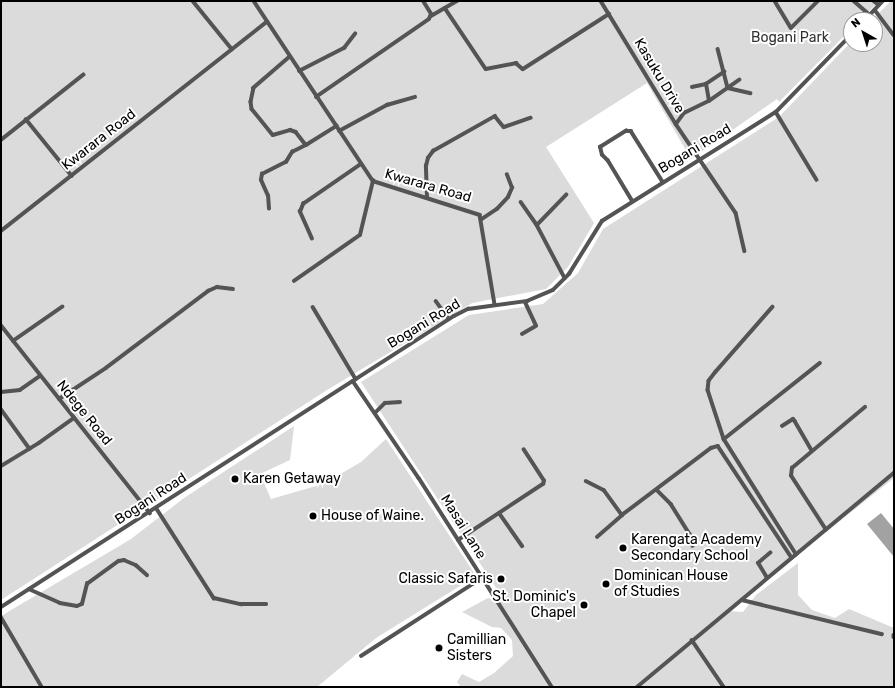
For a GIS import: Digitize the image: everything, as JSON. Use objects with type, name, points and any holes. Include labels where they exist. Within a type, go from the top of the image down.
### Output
[{"type":"street","points":[[193,1],[232,49]]},
{"type":"street","name":"Kwarara Road","points":[[254,1],[299,72],[373,181],[477,212],[482,219],[495,305]]},
{"type":"street","points":[[423,1],[431,16]]},
{"type":"street","points":[[316,97],[431,16],[458,1]]},
{"type":"street","name":"Kasuku Drive","points":[[601,1],[676,124],[736,212],[745,251]]},
{"type":"street","points":[[775,1],[790,28],[818,1]]},
{"type":"street","points":[[854,1],[867,12]]},
{"type":"street","points":[[874,1],[879,5]]},
{"type":"street","points":[[883,1],[875,10],[894,35]]},
{"type":"street","points":[[445,8],[486,69],[516,63],[523,69],[609,14]]},
{"type":"street","name":"Kwarara Road","points":[[1,231],[267,22]]},
{"type":"street","points":[[299,72],[344,48],[355,34]]},
{"type":"street","name":"Bogani Road","points":[[1,607],[157,509],[355,380],[468,309],[525,302],[545,295],[565,278],[602,221],[776,112],[843,43]]},
{"type":"street","points":[[718,49],[728,88]]},
{"type":"street","points":[[290,57],[254,88],[251,102],[252,109],[271,134],[290,130],[296,132],[306,145]]},
{"type":"street","points":[[692,87],[706,84],[724,72]]},
{"type":"street","points":[[1,140],[83,75]]},
{"type":"street","points":[[676,124],[684,113],[709,101],[739,80]]},
{"type":"street","points":[[706,84],[709,101]]},
{"type":"street","points":[[728,88],[750,93]]},
{"type":"street","points":[[339,132],[387,105],[415,97]]},
{"type":"street","points":[[776,112],[817,180]]},
{"type":"street","points":[[427,198],[426,166],[428,158],[433,151],[495,116],[504,127],[530,118]]},
{"type":"street","points":[[26,119],[72,176]]},
{"type":"street","points":[[269,209],[268,196],[261,180],[262,174],[286,162],[296,149],[306,145],[336,126]]},
{"type":"street","points":[[632,201],[608,161],[602,155],[600,147],[626,131],[631,131],[634,135],[663,182]]},
{"type":"street","points":[[312,239],[300,212],[303,204],[361,164]]},
{"type":"street","points":[[482,219],[497,209],[511,192],[507,175]]},
{"type":"street","points":[[294,281],[360,235],[373,181]]},
{"type":"street","points":[[537,225],[566,195]]},
{"type":"street","points":[[521,202],[537,225],[565,278]]},
{"type":"street","points":[[59,399],[106,368],[208,291],[217,287],[233,289]]},
{"type":"street","points":[[436,301],[449,320]]},
{"type":"street","points":[[522,334],[536,326],[525,302]]},
{"type":"street","points":[[13,341],[62,307]]},
{"type":"street","name":"Masai Lane","points":[[313,307],[375,413],[552,687]]},
{"type":"street","points":[[773,307],[710,381],[709,395],[724,439],[796,554]]},
{"type":"street","name":"Ndege Road","points":[[1,325],[150,513]]},
{"type":"street","points":[[724,439],[820,363]]},
{"type":"street","points":[[1,392],[20,390],[40,376]]},
{"type":"street","points":[[375,413],[385,403],[400,402]]},
{"type":"street","points":[[826,530],[791,476],[792,468],[865,407]]},
{"type":"street","points":[[1,409],[30,449]]},
{"type":"street","points":[[1,466],[30,449],[74,418]]},
{"type":"street","points":[[782,426],[793,419],[812,451]]},
{"type":"street","points":[[597,537],[622,515],[711,448],[718,446],[792,558]]},
{"type":"street","points":[[458,540],[500,514],[544,483],[524,450]]},
{"type":"street","points":[[637,687],[894,473]]},
{"type":"street","points":[[586,481],[604,490],[622,515]]},
{"type":"street","points":[[657,490],[671,504],[690,534],[693,546]]},
{"type":"street","points":[[157,509],[214,598],[241,604],[266,604]]},
{"type":"street","points":[[500,514],[522,546]]},
{"type":"street","points":[[767,578],[758,563],[770,553]]},
{"type":"street","points":[[29,589],[60,603],[78,606],[82,604],[87,584],[119,562],[124,560],[136,565],[147,575]]},
{"type":"street","points":[[361,656],[482,578]]},
{"type":"street","points":[[742,600],[882,634]]},
{"type":"street","points":[[1,617],[42,687]]},
{"type":"street","points":[[692,640],[724,687]]},
{"type":"green space","name":"Bogani Park","points":[[1,1],[879,1],[868,12],[843,12],[843,37],[779,102],[777,99],[691,159],[647,83],[546,147],[594,223],[568,267],[546,289],[472,303],[327,390],[1,600]]},
{"type":"green space","points":[[891,1],[894,1],[894,478],[727,611],[743,612],[756,595],[798,563],[798,595],[812,610],[835,618],[849,609],[894,628],[894,687],[461,687],[457,682],[462,674],[479,682],[494,673],[513,656],[512,640],[501,628],[492,627],[462,612],[488,598],[506,603],[361,382],[469,315],[543,304],[578,273],[603,229],[779,117],[843,50],[843,52],[883,52],[883,12],[880,12]]},
{"type":"green space","points":[[294,426],[290,460],[260,474],[271,499],[323,484],[361,462],[386,439],[476,576],[376,638],[317,687],[1,687],[1,616],[131,539],[184,498]]},
{"type":"shaded area","points":[[881,513],[894,529],[894,557],[867,524]]},
{"type":"place","name":"Karen Getaway","points":[[235,479]]},
{"type":"place","name":"House of Waine.","points":[[313,516]]},
{"type":"place","name":"Karengata Academy Secondary School","points":[[623,548]]},
{"type":"place","name":"Classic Safaris","points":[[501,579]]},
{"type":"place","name":"Dominican House of Studies","points":[[606,584]]},
{"type":"place","name":"St. Dominic's Chapel","points":[[584,605]]},
{"type":"place","name":"Camillian Sisters","points":[[439,648]]}]
